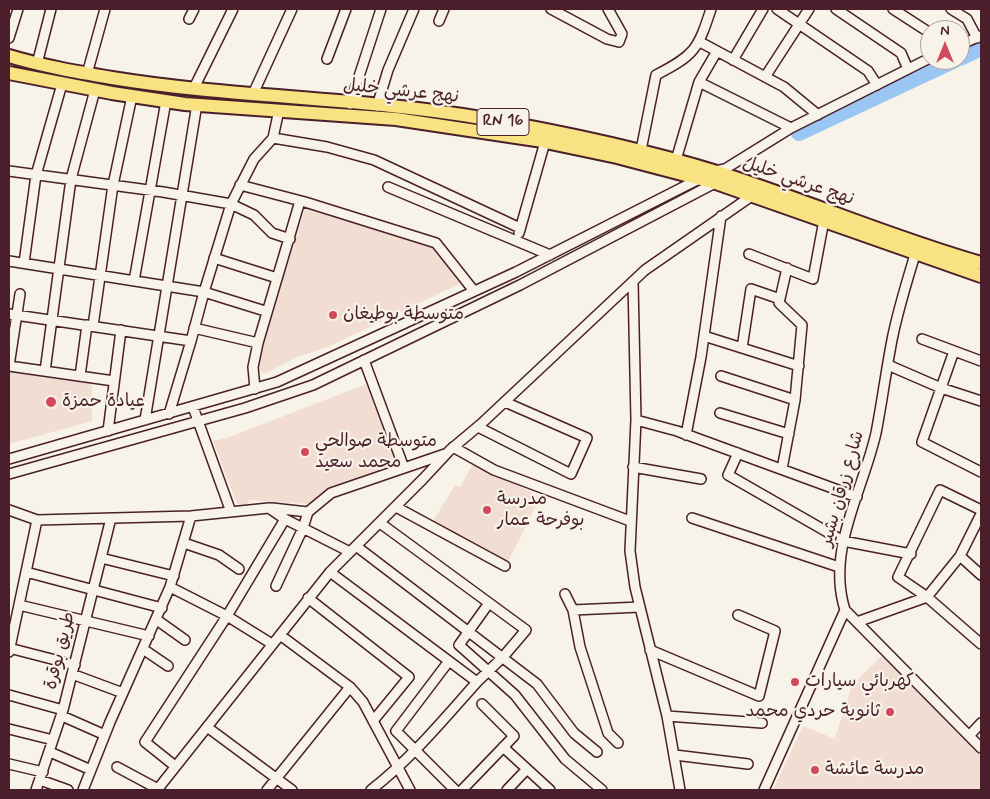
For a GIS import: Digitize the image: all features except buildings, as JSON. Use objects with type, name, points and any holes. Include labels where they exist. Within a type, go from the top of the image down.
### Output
[{"type":"highway","name":"نهج عرشي خليل","points":[[9,56],[87,74],[169,87],[377,106],[477,118],[641,150],[720,175],[917,248],[981,276]]},
{"type":"highway","name":"نهج عرشي خليل","points":[[9,73],[95,90],[166,101],[396,118],[545,142],[617,157],[698,179],[720,175],[753,195],[824,220],[917,248],[981,263]]},
{"type":"street","points":[[9,38],[18,9]]},
{"type":"street","points":[[37,64],[52,9]]},
{"type":"street","points":[[87,74],[105,9]]},
{"type":"street","points":[[189,19],[194,9]]},
{"type":"street","points":[[194,88],[233,9]]},
{"type":"street","points":[[253,94],[292,9]]},
{"type":"street","points":[[327,59],[346,9]]},
{"type":"street","points":[[350,104],[381,9]]},
{"type":"street","points":[[377,106],[388,70],[414,9]]},
{"type":"street","points":[[439,21],[444,9]]},
{"type":"street","points":[[551,9],[607,40],[618,42],[622,34],[608,9]]},
{"type":"street","points":[[641,150],[656,75],[682,62],[700,42],[711,9]]},
{"type":"street","points":[[734,60],[763,9]]},
{"type":"street","points":[[777,9],[868,71],[877,85]]},
{"type":"street","points":[[765,77],[808,9]]},
{"type":"street","points":[[836,9],[901,53],[908,68]]},
{"type":"street","points":[[893,9],[920,27]]},
{"type":"street","points":[[951,9],[967,19],[979,37]]},
{"type":"street","points":[[700,42],[784,87],[818,114]]},
{"type":"street","points":[[676,160],[699,82],[717,51]]},
{"type":"street","points":[[9,474],[198,422],[313,385],[520,285],[720,175],[791,128],[920,63]]},
{"type":"street","points":[[699,82],[791,128]]},
{"type":"street","points":[[24,263],[36,174],[62,84]]},
{"type":"street","points":[[45,371],[72,180],[95,90]]},
{"type":"street","points":[[80,376],[102,276],[113,185],[132,96]]},
{"type":"street","points":[[134,281],[166,101]]},
{"type":"street","points":[[145,420],[197,104]]},
{"type":"street","points":[[169,414],[231,204],[254,159],[273,138],[279,110]]},
{"type":"street","points":[[273,138],[327,147],[374,160],[520,228]]},
{"type":"street","points":[[516,241],[545,142]]},
{"type":"street","points":[[9,171],[150,190],[231,204],[254,215],[272,232],[290,238]]},
{"type":"street","points":[[9,459],[255,389],[336,356],[550,255],[698,179]]},
{"type":"street","points":[[240,185],[300,201],[436,243],[474,291]]},
{"type":"street","points":[[388,187],[550,255]]},
{"type":"street","points":[[117,767],[157,790],[330,572],[450,450],[478,427],[645,270],[753,195]]},
{"type":"street","points":[[255,389],[253,367],[265,311],[290,238],[300,201]]},
{"type":"street","points":[[686,435],[704,336],[721,216]]},
{"type":"street","points":[[749,254],[813,279],[824,220]]},
{"type":"street","name":"شارع زرقان بشير","points":[[845,610],[840,594],[839,567],[843,541],[876,433],[892,338],[917,248]]},
{"type":"street","points":[[214,258],[277,278]]},
{"type":"street","points":[[9,261],[204,292],[265,311]]},
{"type":"street","points":[[782,469],[800,366],[802,326],[779,303],[786,268]]},
{"type":"street","points":[[633,282],[636,420],[630,551],[640,607],[667,716],[680,790]]},
{"type":"street","points":[[742,348],[752,289],[780,298]]},
{"type":"street","points":[[20,294],[13,314],[9,366],[114,382]]},
{"type":"street","points":[[13,314],[191,341]]},
{"type":"street","points":[[194,328],[258,343]]},
{"type":"street","points":[[108,431],[121,330]]},
{"type":"street","points":[[704,336],[800,366]]},
{"type":"street","points":[[922,339],[981,361]]},
{"type":"street","points":[[954,351],[922,442],[981,472]]},
{"type":"street","points":[[364,360],[404,468]]},
{"type":"street","points":[[888,365],[941,388],[981,401]]},
{"type":"street","points":[[721,376],[795,400]]},
{"type":"street","points":[[478,427],[571,474],[587,438],[505,402]]},
{"type":"street","points":[[193,407],[231,512]]},
{"type":"street","points":[[720,413],[788,434]]},
{"type":"street","points":[[636,420],[738,453],[857,497]]},
{"type":"street","points":[[276,586],[303,528],[308,512],[331,493],[450,450],[494,470],[630,521]]},
{"type":"street","points":[[738,453],[728,475],[843,541],[911,554]]},
{"type":"street","points":[[633,467],[702,479]]},
{"type":"street","points":[[857,622],[927,597],[960,556],[981,512],[940,490],[911,554],[898,577],[927,597],[981,644]]},
{"type":"street","points":[[396,507],[504,566]]},
{"type":"street","points":[[9,510],[37,520],[191,516],[269,508],[308,512]]},
{"type":"street","points":[[269,508],[303,528],[353,549],[469,632],[537,684],[574,732],[597,752]]},
{"type":"street","points":[[84,790],[123,693],[162,608],[174,576],[191,516]]},
{"type":"street","name":"طريق بوقرة","points":[[36,790],[62,713],[111,518]]},
{"type":"street","points":[[692,518],[839,567]]},
{"type":"street","points":[[175,766],[145,742],[227,616],[285,519]]},
{"type":"street","points":[[37,520],[9,649],[74,669],[123,693]]},
{"type":"street","points":[[370,790],[398,769],[415,752],[477,682],[503,658],[526,630],[380,523]]},
{"type":"street","points":[[184,543],[219,555],[239,569]]},
{"type":"street","points":[[960,556],[981,575]]},
{"type":"street","points":[[101,558],[174,576]]},
{"type":"street","points":[[26,572],[162,608]]},
{"type":"street","points":[[330,572],[477,682]]},
{"type":"street","points":[[170,587],[227,616],[272,644]]},
{"type":"street","points":[[565,594],[573,610],[580,647],[608,732],[618,743]]},
{"type":"street","points":[[308,598],[409,677],[373,721]]},
{"type":"street","points":[[489,603],[459,646],[515,695],[565,759],[602,790]]},
{"type":"street","points":[[19,605],[149,636]]},
{"type":"street","points":[[573,610],[640,607]]},
{"type":"street","points":[[764,790],[845,610],[981,748]]},
{"type":"street","points":[[650,650],[759,696],[775,631],[738,614]]},
{"type":"street","points":[[156,620],[185,640]]},
{"type":"street","points":[[280,635],[350,687],[363,702],[410,790]]},
{"type":"street","points":[[143,649],[168,666]]},
{"type":"street","points":[[449,661],[396,731],[454,790]]},
{"type":"street","points":[[267,790],[350,687]]},
{"type":"street","points":[[9,695],[62,713],[105,735]]},
{"type":"street","points":[[462,790],[514,736],[482,704]]},
{"type":"street","points":[[667,716],[762,723]]},
{"type":"street","points":[[969,736],[981,723]]},
{"type":"street","points":[[207,726],[292,790]]},
{"type":"street","points":[[9,729],[54,740]]},
{"type":"street","points":[[503,747],[550,790]]},
{"type":"street","points":[[50,752],[91,770]]},
{"type":"street","points":[[675,755],[748,764]]},
{"type":"street","points":[[9,764],[42,776],[68,790]]},
{"type":"street","points":[[507,790],[527,769]]},
{"type":"shaded area","name":"متوسطة بوطيغان","points":[[306,206],[433,248],[461,283],[328,347],[297,357],[265,374],[258,369],[256,363]]},
{"type":"shaded area","name":"عيادة حمزة","points":[[9,369],[92,383],[92,421],[9,444]]},
{"type":"shaded area","name":"متوسطة صوالحي محمد سعيد","points":[[366,384],[396,464],[326,489],[308,504],[249,500],[247,505],[237,504],[213,441],[227,438]]},
{"type":"shaded area","name":"مدرسة بوفرحة عمار","points":[[474,462],[540,497],[508,562],[432,523],[455,485],[460,487]]},
{"type":"shaded area","name":"ثانوية حردي محمد","points":[[882,656],[981,756],[981,790],[773,790],[803,726],[845,743],[835,738],[852,685]]},
{"type":"waterway","points":[[970,53],[981,48]]},
{"type":"waterway","points":[[799,133],[934,70]]},
{"type":"place","name":"متوسطة بوطيغان","points":[[333,315]]},
{"type":"place","name":"عيادة حمزة","points":[[51,402]]},
{"type":"place","name":"متوسطة صوالحي محمد سعيد","points":[[305,452]]},
{"type":"place","name":"مدرسة بوفرحة عمار","points":[[487,510]]},
{"type":"place","name":"كهربائي سيارات","points":[[795,682]]},
{"type":"place","name":"ثانوية حردي محمد","points":[[890,712]]},
{"type":"place","name":"مدرسة عائشة","points":[[815,770]]}]
